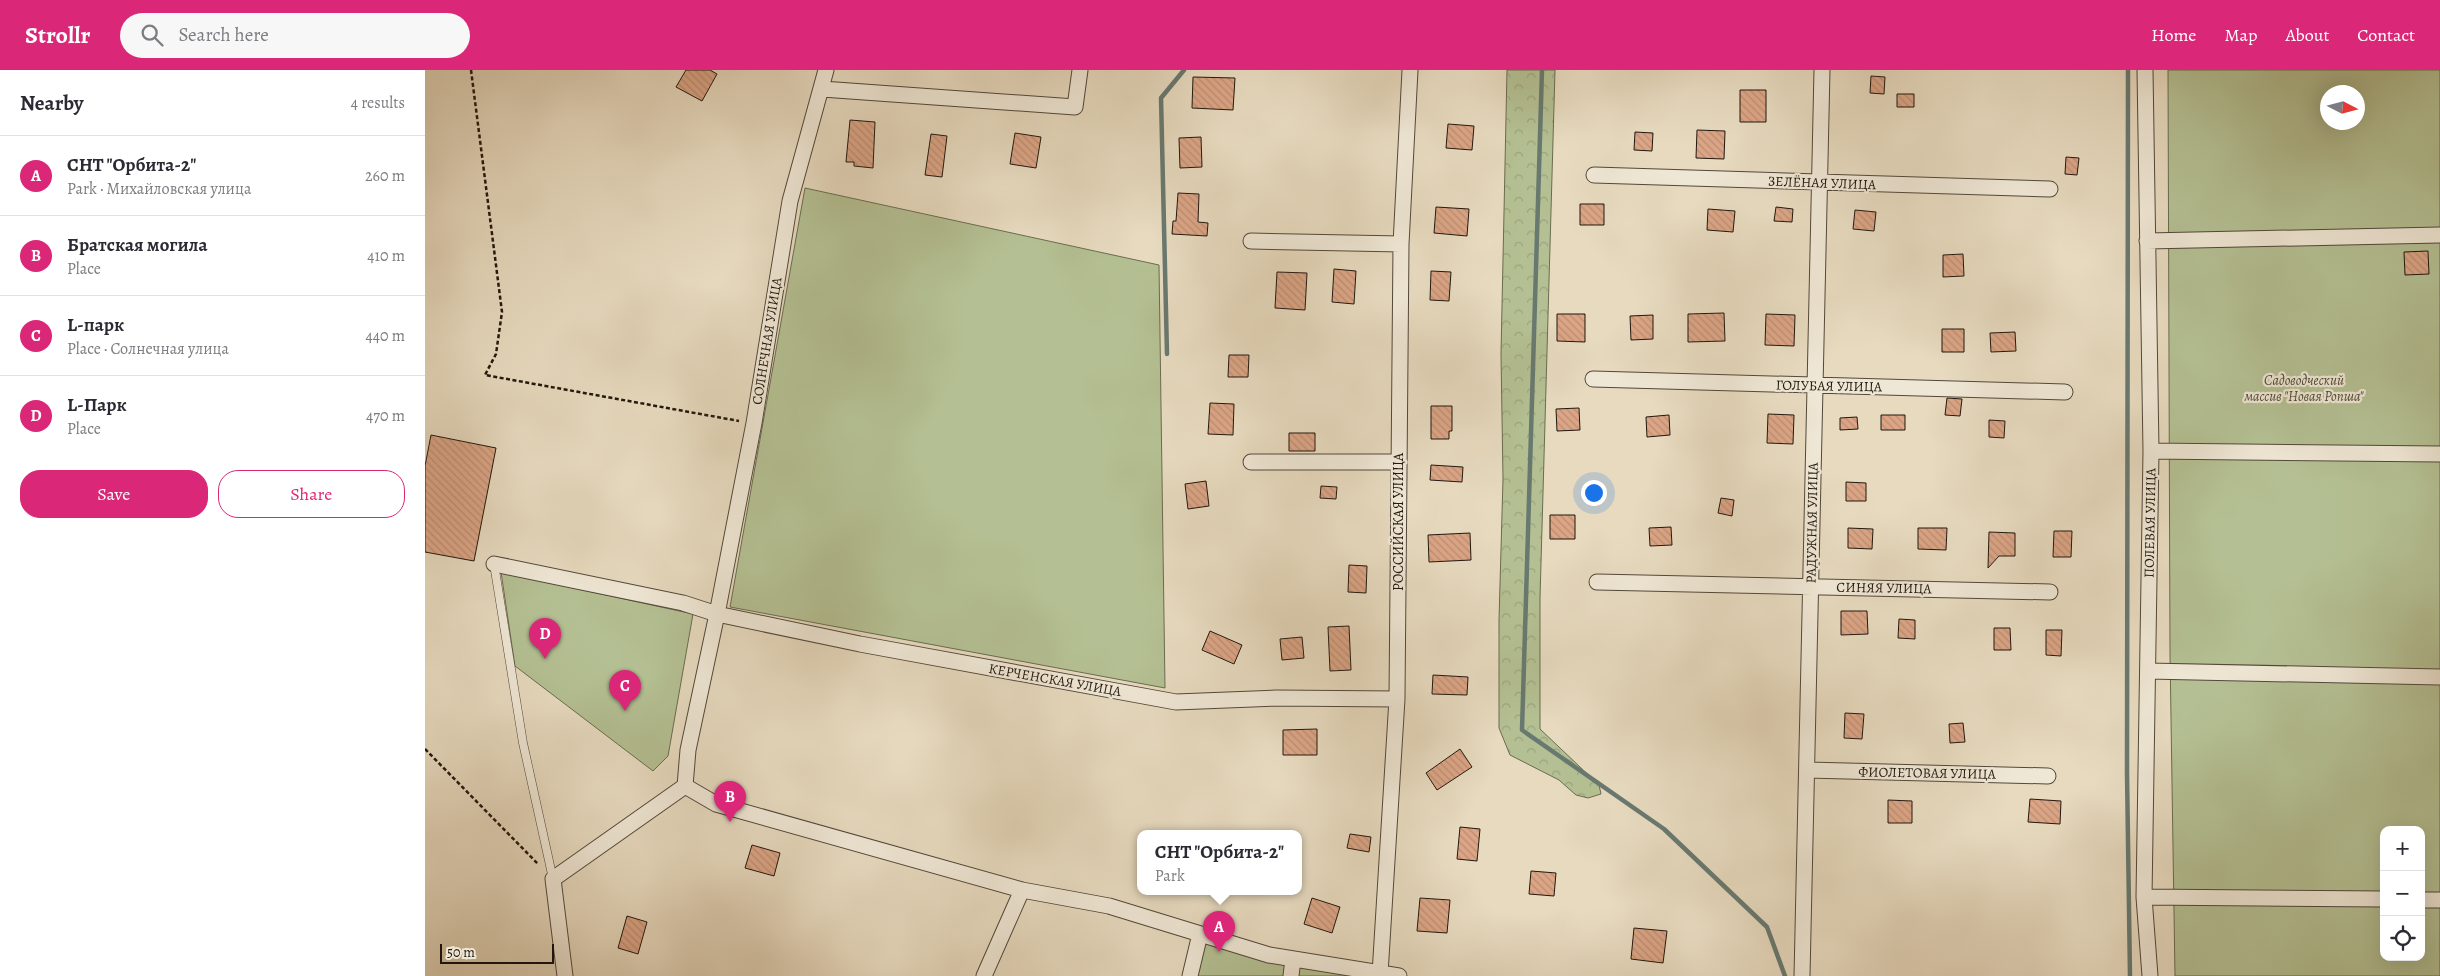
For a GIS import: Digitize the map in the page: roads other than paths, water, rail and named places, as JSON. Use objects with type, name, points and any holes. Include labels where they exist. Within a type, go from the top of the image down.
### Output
[{"type":"street","points":[[821,76],[1075,107],[1079,70]]},
{"type":"street","name":"РОССИЙСКАЯ УЛИЦА","points":[[1381,974],[1397,698],[1401,244],[1410,70]]},
{"type":"street","name":"РАДУЖНАЯ УЛИЦА","points":[[1802,976],[1822,70]]},
{"type":"street","name":"ПОЛЕВАЯ УЛИЦА","points":[[2145,70],[2151,451],[2144,897],[2150,976]]},
{"type":"street","name":"СОЛНЕЧНАЯ УЛИЦА","points":[[685,786],[688,750],[717,614],[754,423],[790,201],[821,76]]},
{"type":"street","name":"ЗЕЛЁНАЯ УЛИЦА","points":[[1594,175],[1819,184],[2050,189]]},
{"type":"street","points":[[2147,241],[2440,235]]},
{"type":"street","points":[[1251,241],[1401,244]]},
{"type":"street","name":"ГОЛУБАЯ УЛИЦА","points":[[1593,379],[2065,392]]},
{"type":"street","points":[[2151,451],[2440,454]]},
{"type":"street","points":[[1251,462],[1398,462]]},
{"type":"street","name":"КЕРЧЕНСКАЯ УЛИЦА","points":[[494,564],[683,603],[717,614],[860,644],[1176,702],[1276,698],[1397,698]]},
{"type":"street","name":"СИНЯЯ УЛИЦА","points":[[1597,582],[2050,592]]},
{"type":"street","points":[[2148,671],[2440,676]]},
{"type":"street","name":"ФИОЛЕТОВАЯ УЛИЦА","points":[[1807,770],[2048,776]]},
{"type":"street","points":[[565,976],[553,880],[685,786],[716,804],[1022,890],[1109,906],[1269,955],[1399,976]]},
{"type":"street","points":[[984,976],[1022,890]]},
{"type":"street","points":[[2144,897],[2380,899]]},
{"type":"street","points":[[2425,900],[2440,900]]},
{"type":"street","points":[[1189,976],[1200,934]]},
{"type":"street","points":[[1291,976],[1293,959]]},
{"type":"lane","points":[[494,564],[523,743],[553,880]]},
{"type":"waterway","points":[[1167,354],[1161,98],[1184,70]]},
{"type":"waterway","points":[[1542,70],[1522,730],[1664,829],[1767,927],[1785,976]]},
{"type":"waterway","points":[[2128,70],[2127,773],[2130,976]]},
{"type":"place","name":"L-Парк","points":[[545,659]]},
{"type":"place","name":"L-парк","points":[[625,711]]},
{"type":"place","name":"Братская могила","points":[[730,822]]},
{"type":"place","name":"СНТ \"Орбита-2\"","points":[[1219,952]]},
{"type":"park label","name":"Садоводческий массив \"Новая Ропша\"","points":[[2304,388]]}]
